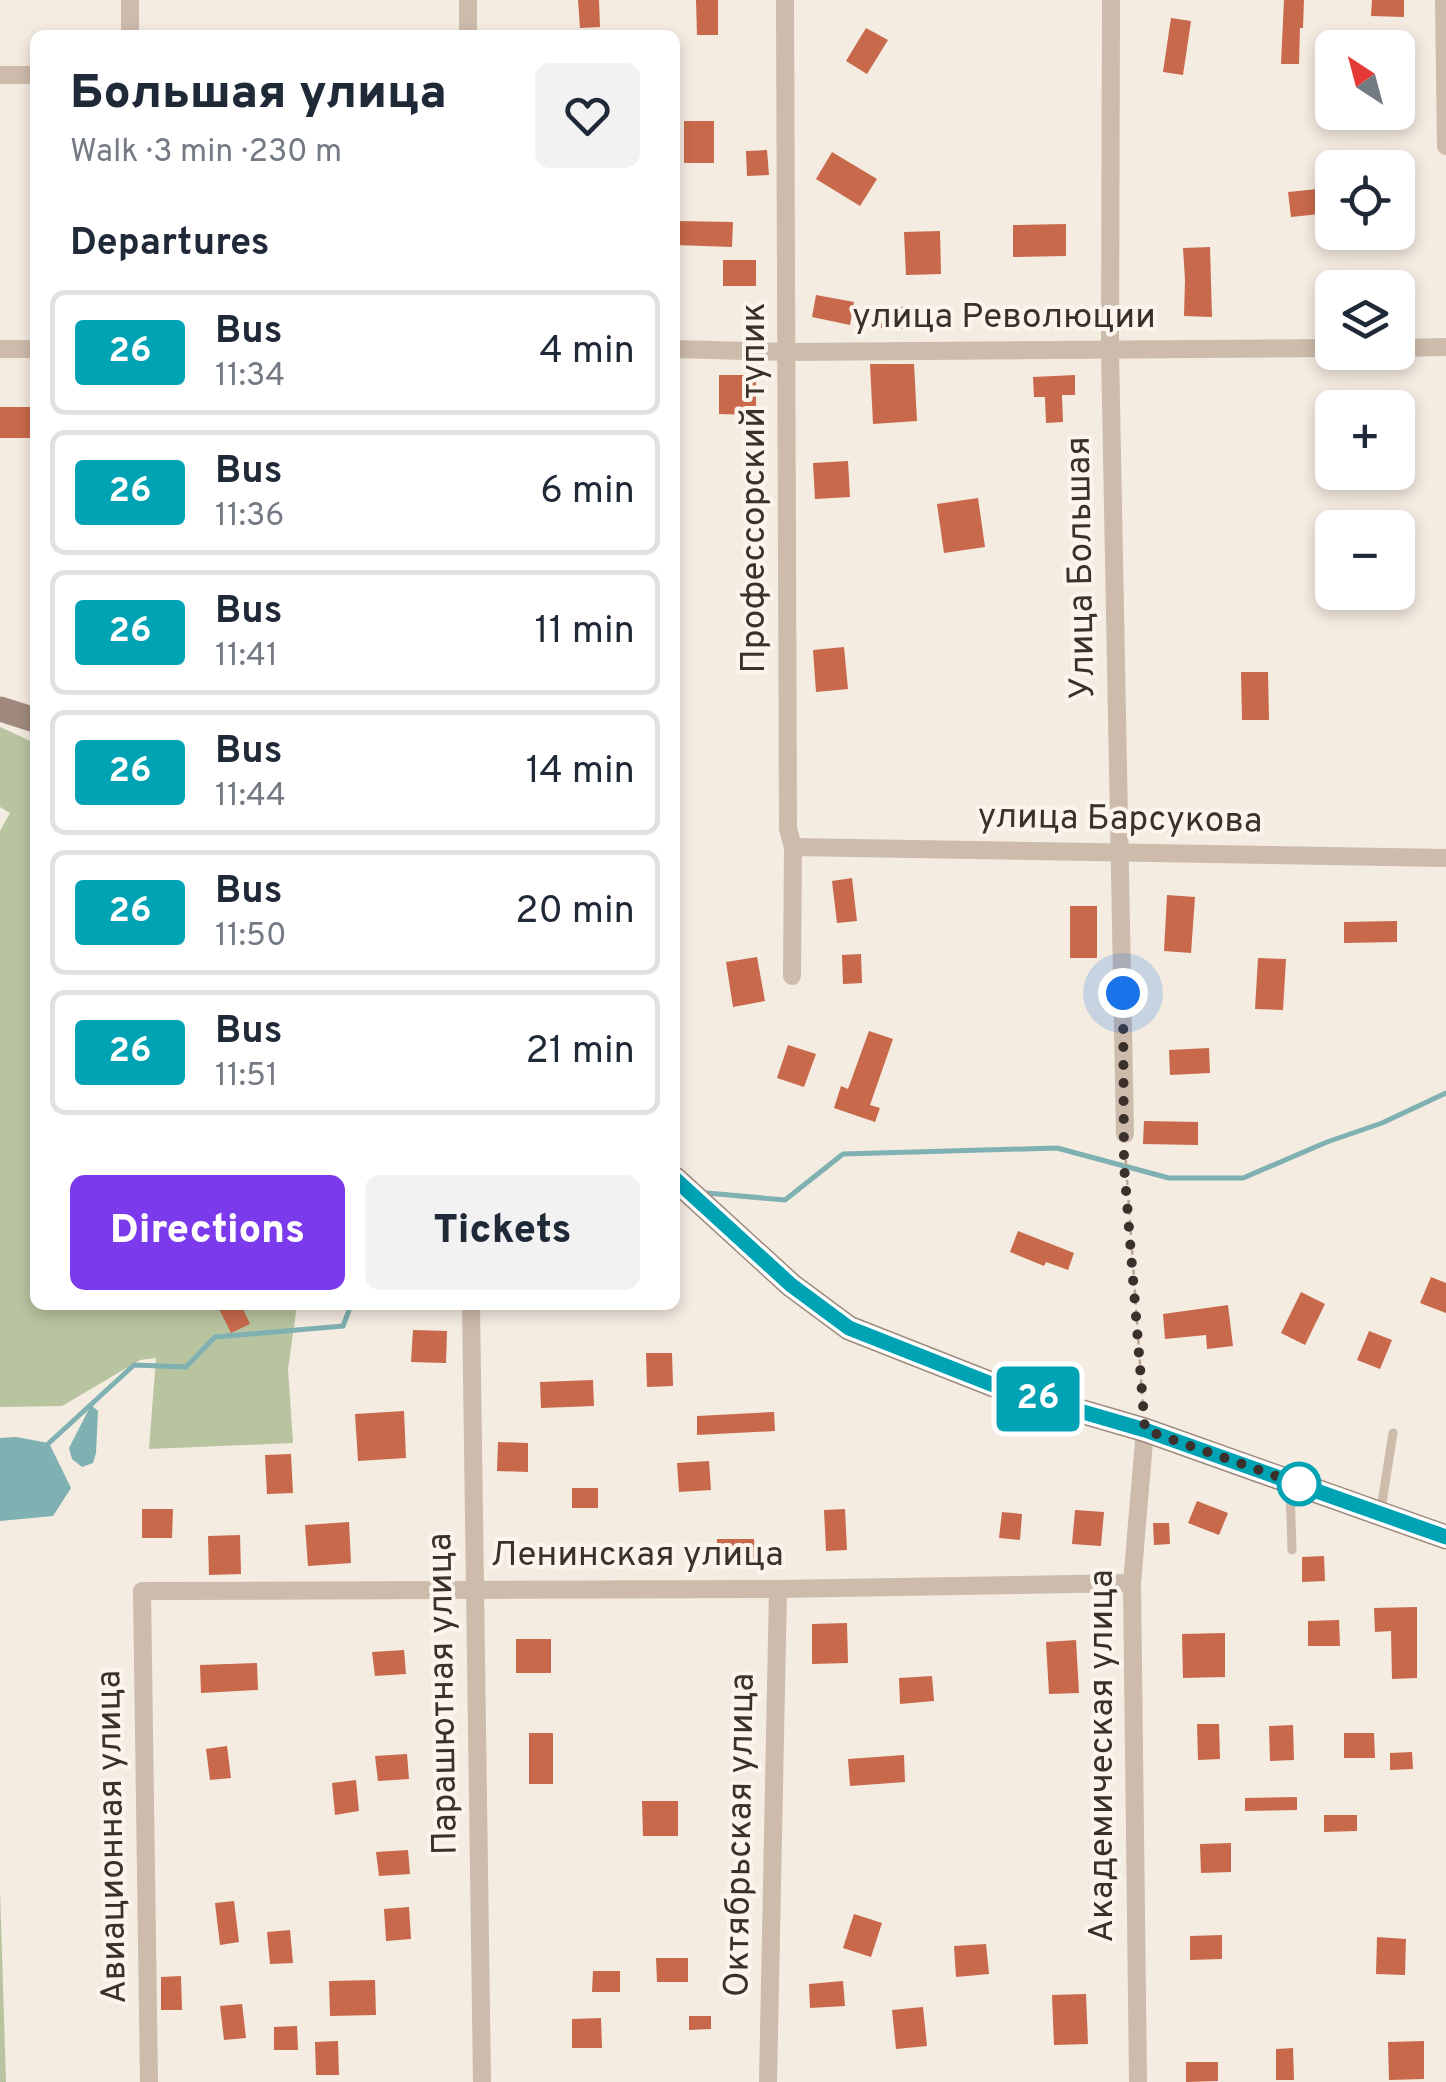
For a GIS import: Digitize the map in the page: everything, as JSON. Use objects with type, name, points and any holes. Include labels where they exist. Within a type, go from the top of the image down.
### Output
[{"type":"main road","points":[[0,710],[30,719]]},
{"type":"main road","points":[[680,1184],[791,1285],[849,1328],[1004,1389],[1145,1430],[1445,1534]]},
{"type":"street","points":[[130,0],[130,30]]},
{"type":"street","points":[[468,0],[468,30]]},
{"type":"street","name":"Профессорский тупик","points":[[785,0],[792,976]]},
{"type":"street","name":"Улица Большая","points":[[1111,0],[1110,350],[1126,1134]]},
{"type":"street","points":[[1444,0],[1446,146]]},
{"type":"street","points":[[0,75],[30,75]]},
{"type":"street","points":[[1415,348],[1446,347]]},
{"type":"street","name":"улица Революции","points":[[680,349],[787,352],[1315,348]]},
{"type":"street","points":[[0,349],[30,350]]},
{"type":"street","name":"улица Барсукова","points":[[794,848],[1446,858]]},
{"type":"street","name":"Парашютная улица","points":[[471,1310],[482,2082]]},
{"type":"street","name":"Академическая улица","points":[[1138,2082],[1132,1583],[1145,1430]]},
{"type":"street","name":"Ленинская улица","points":[[142,1590],[778,1589],[1132,1583]]},
{"type":"street","name":"Октябрьская улица","points":[[768,2082],[778,1589]]},
{"type":"street","name":"Авиационная улица","points":[[142,1590],[149,2082]]},
{"type":"lane","points":[[1380,1513],[1393,1433]]},
{"type":"lane","points":[[1290,1481],[1292,1550]]},
{"type":"path","points":[[1126,1134],[1124,1165],[1145,1430]]},
{"type":"green space","points":[[0,727],[30,741],[30,1310],[296,1310],[288,1369],[293,1443],[149,1449],[156,1358],[140,1360],[62,1406],[0,1407],[0,831],[10,813],[0,807]]},
{"type":"green space","points":[[0,1890],[6,2082],[0,2082]]},
{"type":"water","points":[[91,1405],[98,1411],[96,1453],[93,1463],[82,1467],[72,1459],[69,1448]]},
{"type":"water","points":[[0,1438],[49,1443],[71,1488],[53,1516],[0,1521]]},
{"type":"building","points":[[578,0],[599,0],[600,27],[580,28]]},
{"type":"building","points":[[696,0],[718,0],[718,35],[697,35]]},
{"type":"building","points":[[1284,0],[1304,0],[1299,64],[1281,64]]},
{"type":"building","points":[[1372,0],[1404,0],[1404,17],[1371,16]]},
{"type":"building","points":[[1171,18],[1191,21],[1183,75],[1163,72]]},
{"type":"building","points":[[866,28],[888,40],[867,74],[846,61]]},
{"type":"building","points":[[684,121],[714,121],[714,163],[684,163]]},
{"type":"building","points":[[767,150],[769,175],[747,176],[746,151]]},
{"type":"building","points":[[832,152],[877,179],[860,206],[816,179]]},
{"type":"building","points":[[1315,189],[1315,215],[1291,217],[1288,192]]},
{"type":"building","points":[[680,221],[733,222],[732,247],[680,245]]},
{"type":"building","points":[[1066,224],[1066,256],[1013,257],[1013,225]]},
{"type":"building","points":[[940,231],[941,274],[906,275],[904,232]]},
{"type":"building","points":[[1210,247],[1212,317],[1184,316],[1183,248]]},
{"type":"building","points":[[723,260],[756,260],[756,286],[723,286]]},
{"type":"building","points":[[816,295],[854,302],[850,325],[812,317]]},
{"type":"building","points":[[881,306],[909,307],[908,329],[881,328]]},
{"type":"building","points":[[870,364],[914,364],[917,421],[873,424]]},
{"type":"building","points":[[719,375],[756,375],[756,415],[719,414]]},
{"type":"building","points":[[1075,375],[1075,395],[1062,395],[1063,422],[1046,423],[1045,397],[1034,397],[1033,377]]},
{"type":"building","points":[[0,407],[30,407],[30,438],[0,438]]},
{"type":"building","points":[[848,461],[850,497],[815,499],[813,463]]},
{"type":"building","points":[[978,498],[985,547],[944,553],[937,504]]},
{"type":"building","points":[[844,647],[848,689],[816,692],[813,650]]},
{"type":"building","points":[[1241,672],[1268,672],[1269,720],[1242,720]]},
{"type":"building","points":[[852,878],[857,921],[837,923],[832,881]]},
{"type":"building","points":[[1167,895],[1195,897],[1191,953],[1164,951]]},
{"type":"building","points":[[1070,906],[1097,906],[1097,958],[1070,958]]},
{"type":"building","points":[[1397,921],[1397,942],[1344,943],[1344,922]]},
{"type":"building","points":[[861,954],[862,983],[843,984],[842,955]]},
{"type":"building","points":[[757,957],[765,1001],[733,1007],[726,962]]},
{"type":"building","points":[[1258,958],[1286,959],[1283,1010],[1255,1009]]},
{"type":"building","points":[[869,1031],[893,1039],[870,1105],[880,1108],[875,1122],[834,1108],[841,1086],[848,1089]]},
{"type":"building","points":[[788,1045],[816,1054],[804,1087],[777,1078]]},
{"type":"building","points":[[1209,1048],[1210,1073],[1170,1075],[1169,1050]]},
{"type":"building","points":[[1144,1121],[1198,1122],[1198,1145],[1143,1144]]},
{"type":"building","points":[[1018,1231],[1074,1253],[1068,1270],[1046,1262],[1044,1266],[1010,1252]]},
{"type":"building","points":[[1431,1277],[1446,1283],[1446,1313],[1420,1303]]},
{"type":"building","points":[[1301,1292],[1325,1304],[1305,1345],[1281,1333]]},
{"type":"building","points":[[1228,1305],[1233,1346],[1207,1349],[1206,1335],[1165,1339],[1163,1314]]},
{"type":"building","points":[[220,1310],[243,1310],[250,1324],[231,1333]]},
{"type":"building","points":[[413,1330],[447,1331],[446,1363],[411,1362]]},
{"type":"building","points":[[1369,1331],[1392,1340],[1380,1369],[1357,1360]]},
{"type":"building","points":[[646,1353],[672,1353],[673,1386],[647,1387]]},
{"type":"building","points":[[593,1380],[594,1406],[541,1408],[540,1382]]},
{"type":"building","points":[[404,1411],[406,1458],[358,1461],[355,1414]]},
{"type":"building","points":[[774,1412],[775,1431],[697,1435],[697,1416]]},
{"type":"building","points":[[498,1442],[528,1443],[528,1472],[497,1471]]},
{"type":"building","points":[[291,1454],[293,1493],[267,1494],[265,1455]]},
{"type":"building","points":[[709,1461],[711,1490],[679,1492],[677,1463]]},
{"type":"building","points":[[572,1488],[598,1488],[598,1508],[572,1508]]},
{"type":"building","points":[[1197,1501],[1228,1513],[1219,1535],[1188,1523]]},
{"type":"building","points":[[142,1509],[173,1509],[172,1538],[142,1538]]},
{"type":"building","points":[[845,1509],[847,1550],[826,1551],[824,1510]]},
{"type":"building","points":[[1075,1510],[1104,1512],[1101,1546],[1072,1544]]},
{"type":"building","points":[[1002,1512],[1022,1514],[1020,1540],[999,1538]]},
{"type":"building","points":[[349,1522],[351,1563],[308,1566],[305,1525]]},
{"type":"building","points":[[1153,1523],[1169,1523],[1170,1544],[1154,1545]]},
{"type":"building","points":[[240,1535],[241,1574],[209,1575],[208,1536]]},
{"type":"building","points":[[717,1539],[754,1539],[755,1560],[717,1561]]},
{"type":"building","points":[[1324,1556],[1325,1581],[1302,1582],[1302,1557]]},
{"type":"building","points":[[1417,1607],[1417,1678],[1392,1679],[1391,1631],[1375,1632],[1374,1608]]},
{"type":"building","points":[[1339,1620],[1340,1646],[1308,1646],[1308,1621]]},
{"type":"building","points":[[847,1623],[848,1663],[812,1664],[812,1624]]},
{"type":"building","points":[[1225,1633],[1225,1677],[1183,1678],[1182,1634]]},
{"type":"building","points":[[516,1639],[551,1639],[551,1673],[516,1673]]},
{"type":"building","points":[[1076,1640],[1079,1693],[1049,1694],[1046,1642]]},
{"type":"building","points":[[404,1650],[406,1674],[375,1676],[372,1652]]},
{"type":"building","points":[[257,1663],[258,1690],[201,1693],[200,1665]]},
{"type":"building","points":[[932,1676],[934,1701],[900,1704],[899,1678]]},
{"type":"building","points":[[1197,1724],[1219,1724],[1220,1759],[1198,1760]]},
{"type":"building","points":[[1293,1725],[1294,1760],[1270,1761],[1269,1726]]},
{"type":"building","points":[[529,1733],[553,1733],[553,1784],[529,1784]]},
{"type":"building","points":[[1344,1733],[1374,1733],[1375,1758],[1344,1758]]},
{"type":"building","points":[[227,1746],[231,1778],[210,1780],[206,1749]]},
{"type":"building","points":[[1412,1752],[1413,1769],[1390,1770],[1390,1753]]},
{"type":"building","points":[[407,1754],[409,1779],[378,1781],[375,1756]]},
{"type":"building","points":[[904,1755],[905,1782],[850,1786],[848,1759]]},
{"type":"building","points":[[356,1780],[359,1811],[335,1815],[332,1783]]},
{"type":"building","points":[[1297,1797],[1297,1810],[1245,1811],[1245,1798]]},
{"type":"building","points":[[642,1801],[678,1801],[678,1836],[643,1836]]},
{"type":"building","points":[[1324,1815],[1357,1815],[1357,1831],[1324,1832]]},
{"type":"building","points":[[1231,1843],[1231,1872],[1201,1873],[1200,1844]]},
{"type":"building","points":[[408,1850],[410,1874],[379,1876],[376,1852]]},
{"type":"building","points":[[234,1901],[239,1942],[220,1945],[215,1903]]},
{"type":"building","points":[[409,1907],[411,1939],[386,1941],[384,1909]]},
{"type":"building","points":[[854,1914],[882,1923],[871,1957],[843,1948]]},
{"type":"building","points":[[290,1930],[293,1963],[270,1964],[267,1932]]},
{"type":"building","points":[[1222,1935],[1222,1959],[1190,1960],[1190,1936]]},
{"type":"building","points":[[1377,1937],[1406,1939],[1405,1975],[1376,1974]]},
{"type":"building","points":[[986,1944],[989,1974],[956,1977],[954,1946]]},
{"type":"building","points":[[656,1958],[688,1958],[688,1982],[657,1982]]},
{"type":"building","points":[[593,1971],[620,1971],[620,1992],[592,1992]]},
{"type":"building","points":[[181,1976],[182,2010],[161,2010],[161,1977]]},
{"type":"building","points":[[375,1980],[376,2015],[330,2016],[329,1981]]},
{"type":"building","points":[[843,1981],[845,2006],[810,2008],[809,1984]]},
{"type":"building","points":[[1086,1994],[1088,2044],[1054,2045],[1052,1995]]},
{"type":"building","points":[[242,2004],[246,2038],[224,2040],[220,2006]]},
{"type":"building","points":[[923,2007],[927,2046],[896,2049],[892,2010]]},
{"type":"building","points":[[689,2016],[711,2016],[711,2029],[689,2030]]},
{"type":"building","points":[[601,2018],[602,2048],[572,2048],[572,2019]]},
{"type":"building","points":[[297,2026],[298,2050],[274,2050],[274,2027]]},
{"type":"building","points":[[338,2041],[339,2075],[316,2075],[315,2042]]},
{"type":"building","points":[[1424,2041],[1424,2079],[1389,2080],[1388,2042]]},
{"type":"building","points":[[1293,2048],[1294,2080],[1276,2080],[1276,2049]]},
{"type":"building","points":[[1186,2062],[1218,2062],[1218,2081],[1186,2082]]},
{"type":"waterway","points":[[707,1193],[785,1200],[843,1154],[1057,1148],[1169,1178],[1243,1178],[1446,1093]]},
{"type":"waterway","points":[[49,1443],[134,1365],[186,1367],[215,1337],[343,1326],[349,1310]]},
{"type":"bus line","name":"26","points":[[680,1184],[791,1285],[849,1328],[1004,1389],[1145,1430],[1446,1537]]},
{"type":"route","points":[[1123,993],[1124,1165],[1145,1430],[1299,1484]]}]
